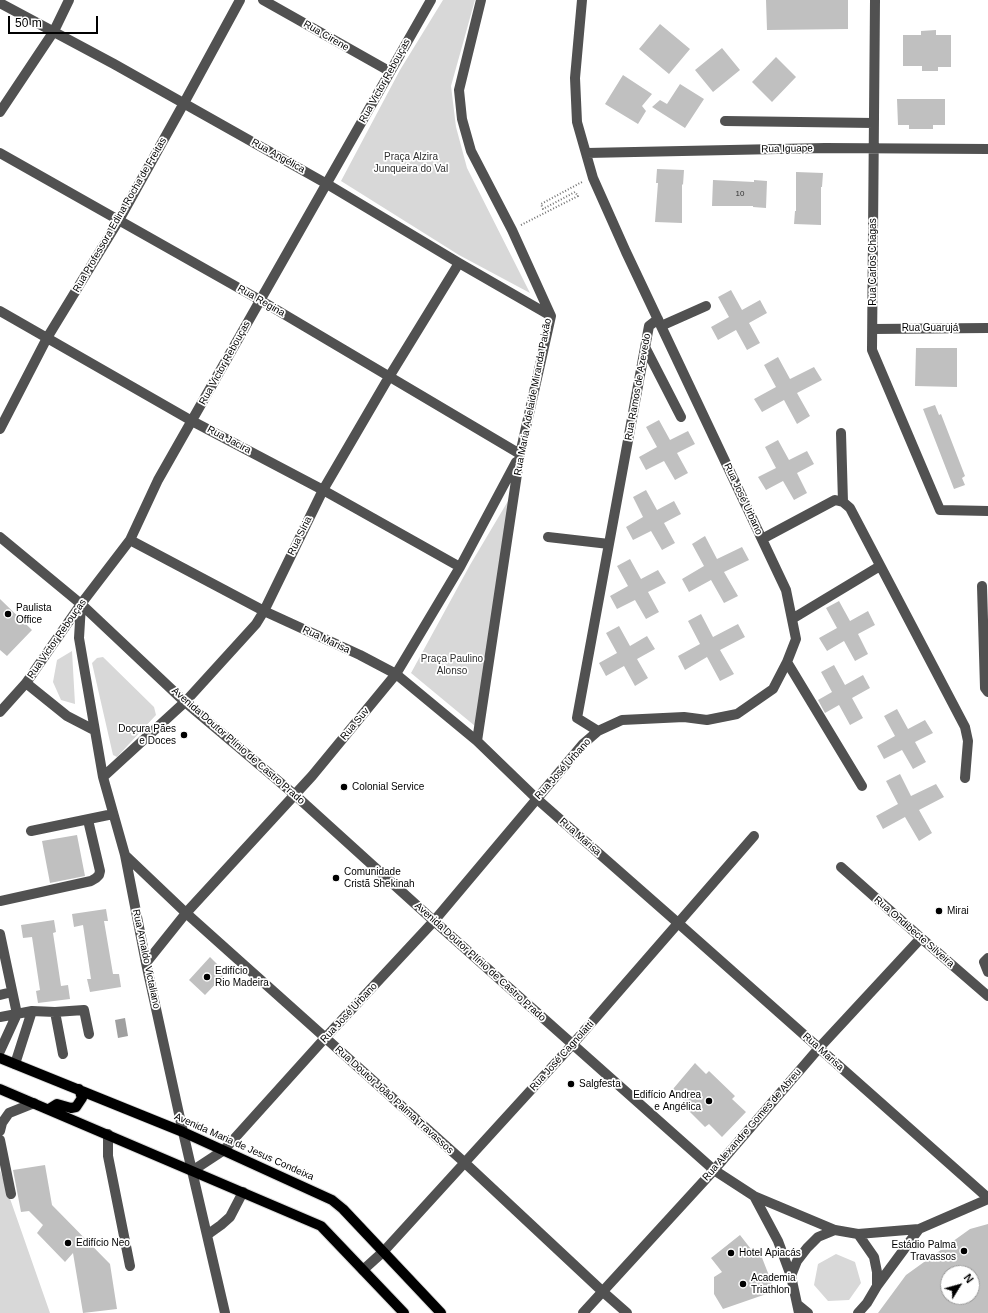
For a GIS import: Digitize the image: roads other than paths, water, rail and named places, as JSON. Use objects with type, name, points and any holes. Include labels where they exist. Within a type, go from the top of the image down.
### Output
[{"type":"main road","name":"Avenida Maria de Jesus Condeixa","points":[[0,1058],[183,1132],[332,1200],[343,1209],[384,1251],[441,1313]]},
{"type":"main road","points":[[0,1089],[321,1226],[404,1313]]},
{"type":"main road","points":[[49,1109],[57,1104],[71,1108],[76,1107],[82,1098],[79,1090]]},
{"type":"street","points":[[0,112],[54,31],[69,0]]},
{"type":"street","name":"Rua Professora Edina Rocha de Freitas","points":[[0,429],[47,338],[119,220],[240,0]]},
{"type":"street","name":"Rua Cirene","points":[[263,0],[389,71]]},
{"type":"street","name":"Rua Victor Rebouças","points":[[0,712],[26,684],[81,604],[130,540],[158,480],[327,184],[389,71],[431,0]]},
{"type":"street","name":"Rua Maria Adelaide Miranda Paixão","points":[[477,740],[520,454],[551,316],[512,230],[471,150],[462,112],[459,90],[481,0]]},
{"type":"street","points":[[582,0],[575,78],[577,122],[593,178],[660,323],[706,306]]},
{"type":"street","name":"Rua Carlos Chagas","points":[[875,0],[872,350],[940,510],[988,511]]},
{"type":"street","name":"Rua Angélica","points":[[0,3],[54,31],[327,184],[551,316]]},
{"type":"street","points":[[725,121],[874,123]]},
{"type":"street","name":"Rua Iguape","points":[[587,153],[873,148],[988,149]]},
{"type":"street","name":"Rua Regina","points":[[0,153],[260,300],[520,454]]},
{"type":"street","name":"Rua Síria","points":[[103,777],[185,702],[256,624],[264,611],[323,490],[389,377],[459,263]]},
{"type":"street","name":"Rua Jacira","points":[[0,311],[192,421],[323,490],[460,567]]},
{"type":"street","name":"Rua Ramos de Azevedo","points":[[598,731],[577,718],[649,326],[660,323]]},
{"type":"street","name":"Rua José Urbano","points":[[192,1171],[224,1150],[325,1038],[434,921],[583,744],[598,731],[622,720],[684,717],[707,720],[738,714],[773,689],[787,662],[796,639],[786,590],[660,323]]},
{"type":"street","name":"Rua Guarujá","points":[[873,329],[988,328]]},
{"type":"street","points":[[645,347],[682,417]]},
{"type":"street","points":[[842,433],[843,502]]},
{"type":"street","name":"Rua Suv","points":[[146,963],[186,914],[295,795],[396,674],[460,567],[520,454]]},
{"type":"street","points":[[762,539],[835,500],[843,502],[850,508],[965,727],[968,741],[964,778]]},
{"type":"street","name":"Avenida Doutor Plínio de Castro Prado","points":[[0,537],[81,604],[185,702],[295,795],[714,1170],[754,1196],[835,1230],[858,1234],[919,1229],[988,1198]]},
{"type":"street","points":[[548,537],[609,544]]},
{"type":"street","name":"Rua Marisa","points":[[130,540],[264,611],[360,655],[396,674],[477,740],[537,799],[988,1198]]},
{"type":"street","points":[[792,619],[880,566]]},
{"type":"street","points":[[982,586],[985,688],[988,692]]},
{"type":"street","name":"Rua Arnaldo Victaliano","points":[[81,604],[79,638],[103,777],[125,855],[146,963],[225,1313]]},
{"type":"street","points":[[787,662],[862,786]]},
{"type":"street","points":[[26,684],[67,716],[94,730]]},
{"type":"street","points":[[31,831],[113,814]]},
{"type":"street","points":[[0,901],[91,881],[96,878],[100,871],[88,820]]},
{"type":"street","name":"Rua José Cagnolatti","points":[[363,1270],[384,1251],[572,1044],[754,836]]},
{"type":"street","name":"Rua Doutor João Palma Travassos","points":[[125,855],[186,914],[464,1162],[627,1313]]},
{"type":"street","name":"Rua Ondibecte Silveira","points":[[842,867],[988,996]]},
{"type":"street","points":[[0,934],[17,1014],[0,1052]]},
{"type":"street","name":"Rua Alexandre Gomes de Abreu","points":[[583,1313],[714,1170],[819,1048],[921,938]]},
{"type":"street","points":[[988,958],[984,962],[988,972]]},
{"type":"street","points":[[0,995],[12,992]]},
{"type":"street","points":[[0,1017],[32,1011],[55,1012],[84,1010],[89,1034]]},
{"type":"street","points":[[15,1064],[32,1011]]},
{"type":"street","points":[[55,1012],[63,1054]]},
{"type":"street","points":[[0,1131],[2,1123],[9,1113],[34,1103]]},
{"type":"street","points":[[108,1134],[108,1156],[130,1266]]},
{"type":"street","points":[[0,1140],[11,1194]]},
{"type":"street","points":[[207,1235],[230,1217],[243,1192]]},
{"type":"street","points":[[754,1196],[778,1241],[791,1276],[798,1308],[808,1313]]},
{"type":"street","points":[[858,1313],[867,1303],[877,1286],[919,1229]]},
{"type":"street","points":[[791,1276],[797,1261],[807,1248],[818,1237],[835,1230]]},
{"type":"street","points":[[858,1234],[874,1257],[877,1272],[877,1286]]},
{"type":"place","name":"Paulista Office","points":[[8,614]]},
{"type":"place","name":"Doçura Pães e Doces","points":[[184,735]]},
{"type":"place","name":"Colonial Service","points":[[344,787]]},
{"type":"place","name":"Comunidade Cristã Shekinah","points":[[336,878]]},
{"type":"place","name":"Mirai","points":[[939,911]]},
{"type":"place","name":"Edifício Rio Madeira","points":[[207,977]]},
{"type":"place","name":"Salgfesta","points":[[571,1084]]},
{"type":"place","name":"Edifício Andrea e Angélica","points":[[709,1101]]},
{"type":"place","name":"Edifício Neo","points":[[68,1243]]},
{"type":"place","name":"Estádio Palma Travassos","points":[[964,1251]]},
{"type":"place","name":"Hotel Apiacás","points":[[731,1253]]},
{"type":"place","name":"Academia Triathlon","points":[[743,1284]]},
{"type":"park label","name":"Praça Alzira Junqueira do Val","points":[[411,162]]},
{"type":"park label","name":"Praça Paulino Alonso","points":[[452,664]]}]
